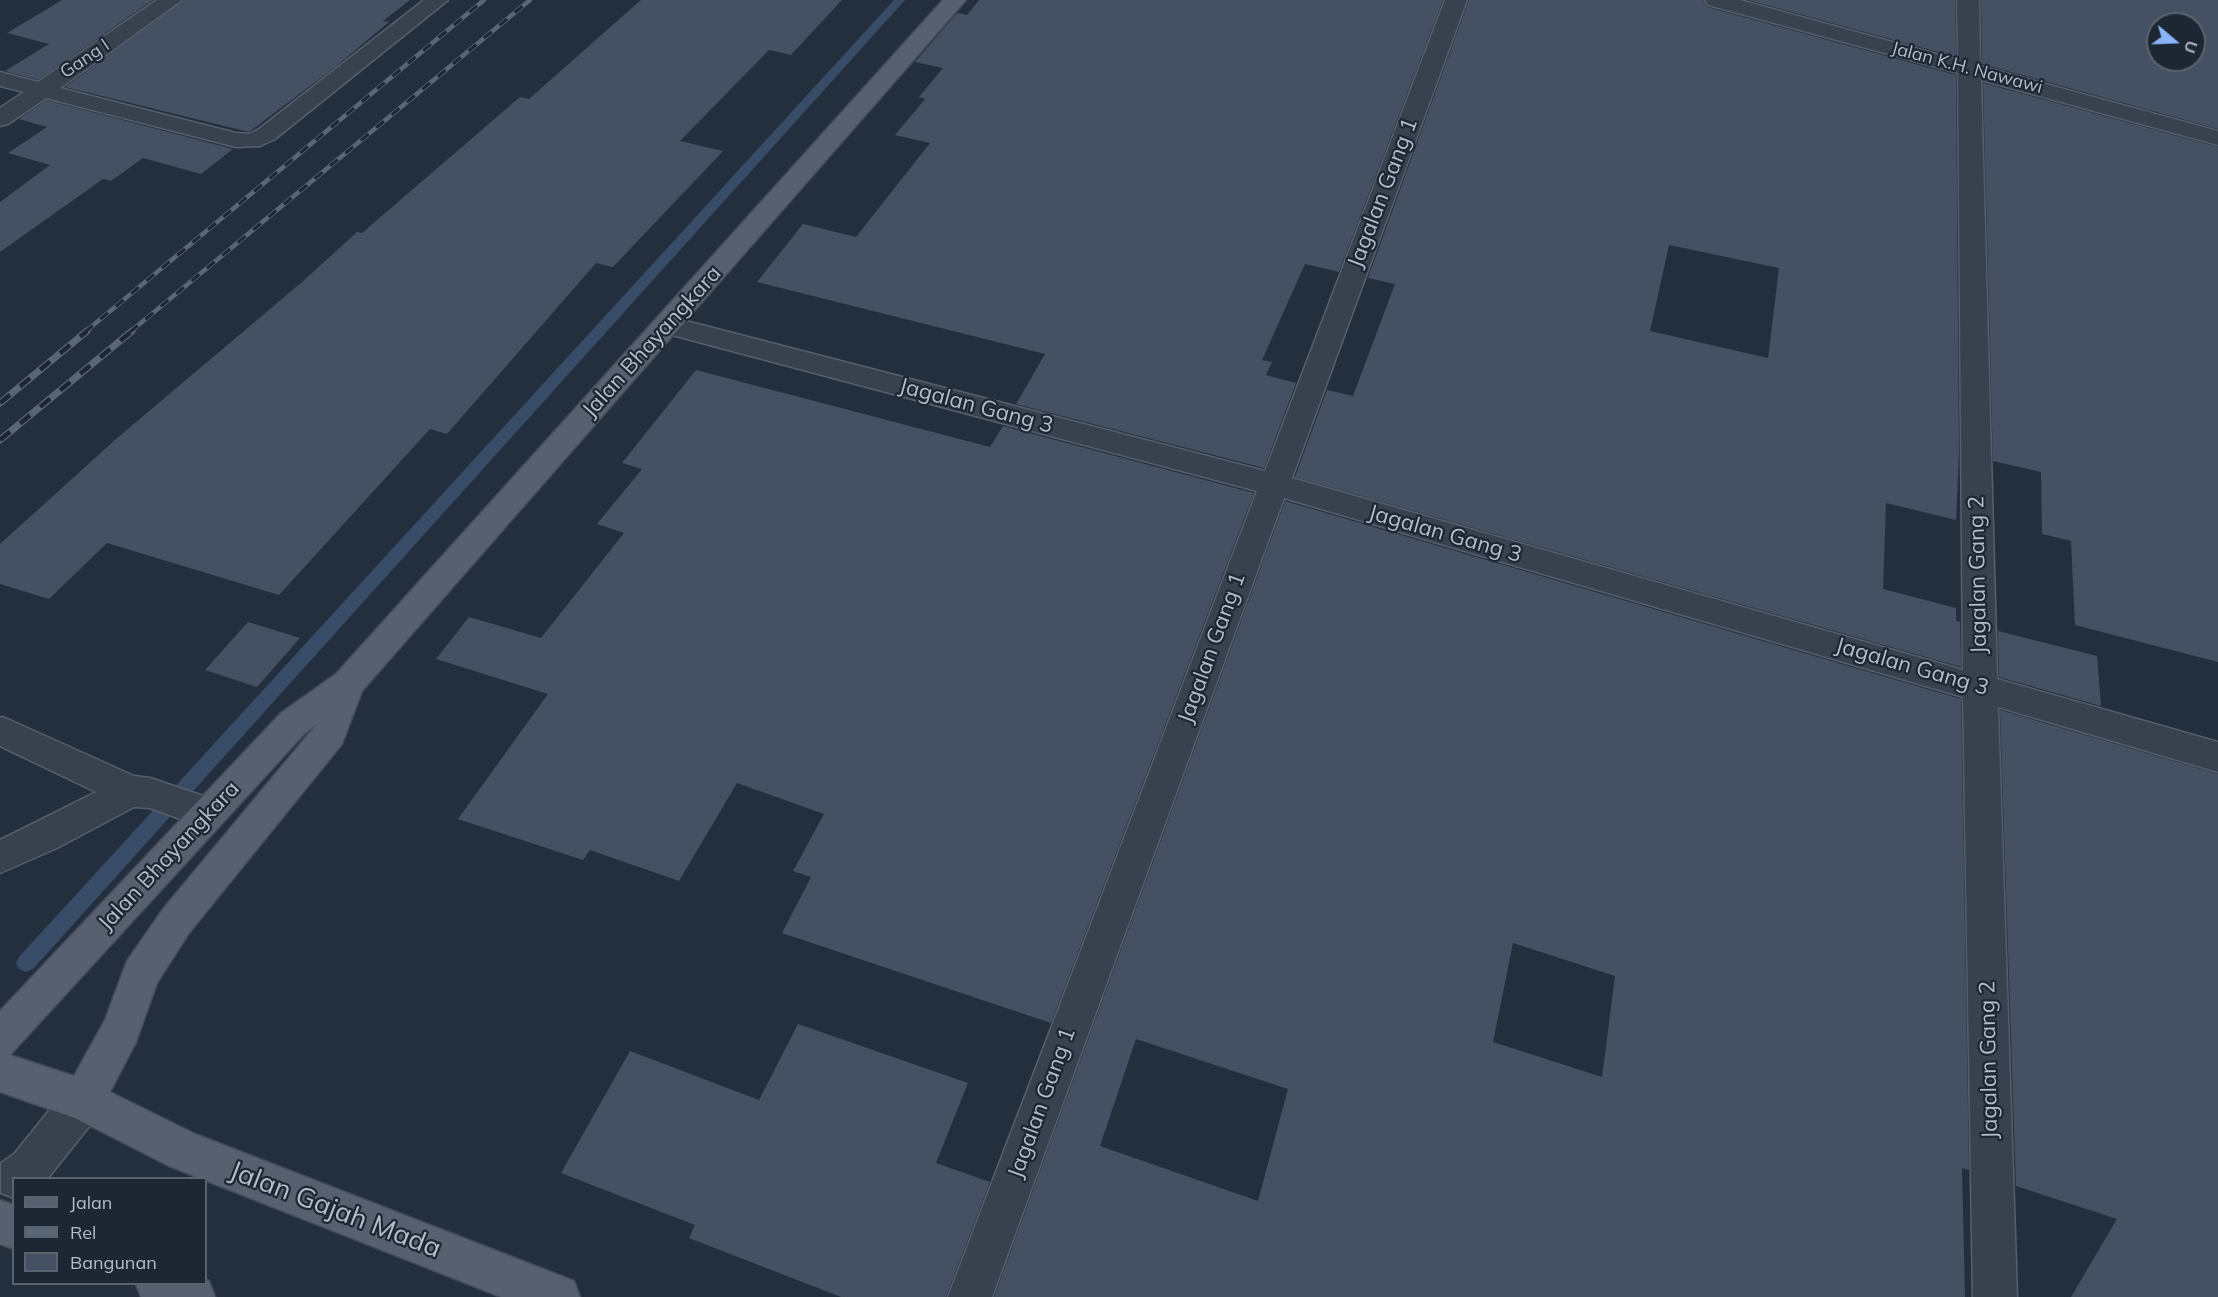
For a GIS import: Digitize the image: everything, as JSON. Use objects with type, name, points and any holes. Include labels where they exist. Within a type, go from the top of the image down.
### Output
[{"type":"main road","name":"Jalan Bhayangkara","points":[[0,1040],[199,810],[293,723],[348,684],[955,0]]},
{"type":"main road","name":"Jalan Bhayangkara","points":[[84,1100],[122,1028],[141,974],[176,921],[330,734],[348,684]]},
{"type":"main road","name":"Jalan Gajah Mada","points":[[0,1072],[84,1100],[184,1151],[558,1297]]},
{"type":"main road","points":[[161,1285],[193,1297]]},
{"type":"street","name":"Gang I","points":[[0,119],[171,0]]},
{"type":"street","points":[[0,79],[236,140],[252,141],[267,134],[437,0]]},
{"type":"street","name":"Jagalan Gang 1","points":[[970,1297],[1456,0]]},
{"type":"street","name":"Jalan K.H. Nawawi","points":[[1716,0],[2218,138]]},
{"type":"street","name":"Jagalan Gang 2","points":[[1968,0],[1980,687],[1995,1297]]},
{"type":"street","name":"Jagalan Gang 3","points":[[667,325],[1273,484],[2218,757]]},
{"type":"street","points":[[0,732],[3,731],[140,792],[199,810]]},
{"type":"street","points":[[0,857],[140,792]]},
{"type":"street","points":[[19,1177],[29,1169],[84,1100]]},
{"type":"building","points":[[62,0],[153,0],[38,80],[5,71],[49,44],[7,33]]},
{"type":"building","points":[[184,0],[410,0],[383,21],[389,22],[334,68],[249,132],[65,87]]},
{"type":"building","points":[[641,0],[842,0],[791,55],[769,50],[680,141],[723,151],[613,267],[596,263],[447,434],[430,429],[279,595],[107,543],[49,599],[0,584],[0,544],[116,439],[302,282],[357,232],[362,233],[520,97],[529,99]]},
{"type":"building","points":[[979,0],[1443,0],[1339,272],[1305,264],[1262,360],[1272,362],[1266,375],[1296,383],[1264,468],[1016,404],[1045,354],[757,282],[803,224],[856,237],[930,143],[895,135],[925,99],[919,97],[943,68],[915,62],[957,13],[967,15]]},
{"type":"building","points":[[1469,0],[1703,0],[1707,7],[1956,75],[1959,453],[1956,520],[1886,503],[1883,589],[1956,608],[1956,621],[1960,622],[1961,667],[1295,477],[1327,390],[1353,396],[1395,284],[1368,278]],"holes":[[[1669,245],[1779,268],[1768,358],[1650,331]]]},
{"type":"building","points":[[1748,0],[1955,0],[1956,57]]},
{"type":"building","points":[[1981,0],[2218,0],[2218,129],[1982,64]]},
{"type":"building","points":[[1983,83],[2218,147],[2218,662],[2075,625],[2071,541],[2042,534],[2041,472],[1993,461]]},
{"type":"building","points":[[46,100],[233,149],[201,174],[143,158],[111,181],[103,179],[0,252],[0,202],[50,165],[8,153],[47,127],[19,119]]},
{"type":"building","points":[[696,370],[990,447],[1003,426],[1254,493],[1051,1023],[782,933],[811,877],[793,871],[824,814],[737,783],[679,881],[590,850],[583,860],[458,819],[548,694],[436,659],[469,617],[541,638],[624,533],[597,524],[642,469],[622,463]]},
{"type":"building","points":[[1285,501],[1961,699],[1969,1170],[1962,1168],[1965,1297],[994,1297]],"holes":[[[1513,943],[1615,976],[1602,1077],[1493,1042]],[[1136,1039],[1288,1089],[1258,1201],[1100,1146]]]},
{"type":"building","points":[[248,622],[300,638],[257,687],[205,670]]},
{"type":"building","points":[[1998,631],[2097,656],[2101,706],[1999,677]]},
{"type":"building","points":[[2000,710],[2218,774],[2218,1297],[2071,1297],[2117,1219],[2016,1186]]},
{"type":"building","points":[[798,1024],[968,1083],[936,1163],[990,1182],[946,1297],[841,1297],[689,1238],[695,1225],[561,1173],[630,1051],[759,1100]]},
{"type":"waterway","points":[[26,963],[900,0]]},
{"type":"railway","points":[[85,332],[484,0]]},
{"type":"railway","points":[[130,332],[530,0]]},
{"type":"railway","points":[[0,403],[87,331]]},
{"type":"railway","points":[[0,440],[132,331]]}]
